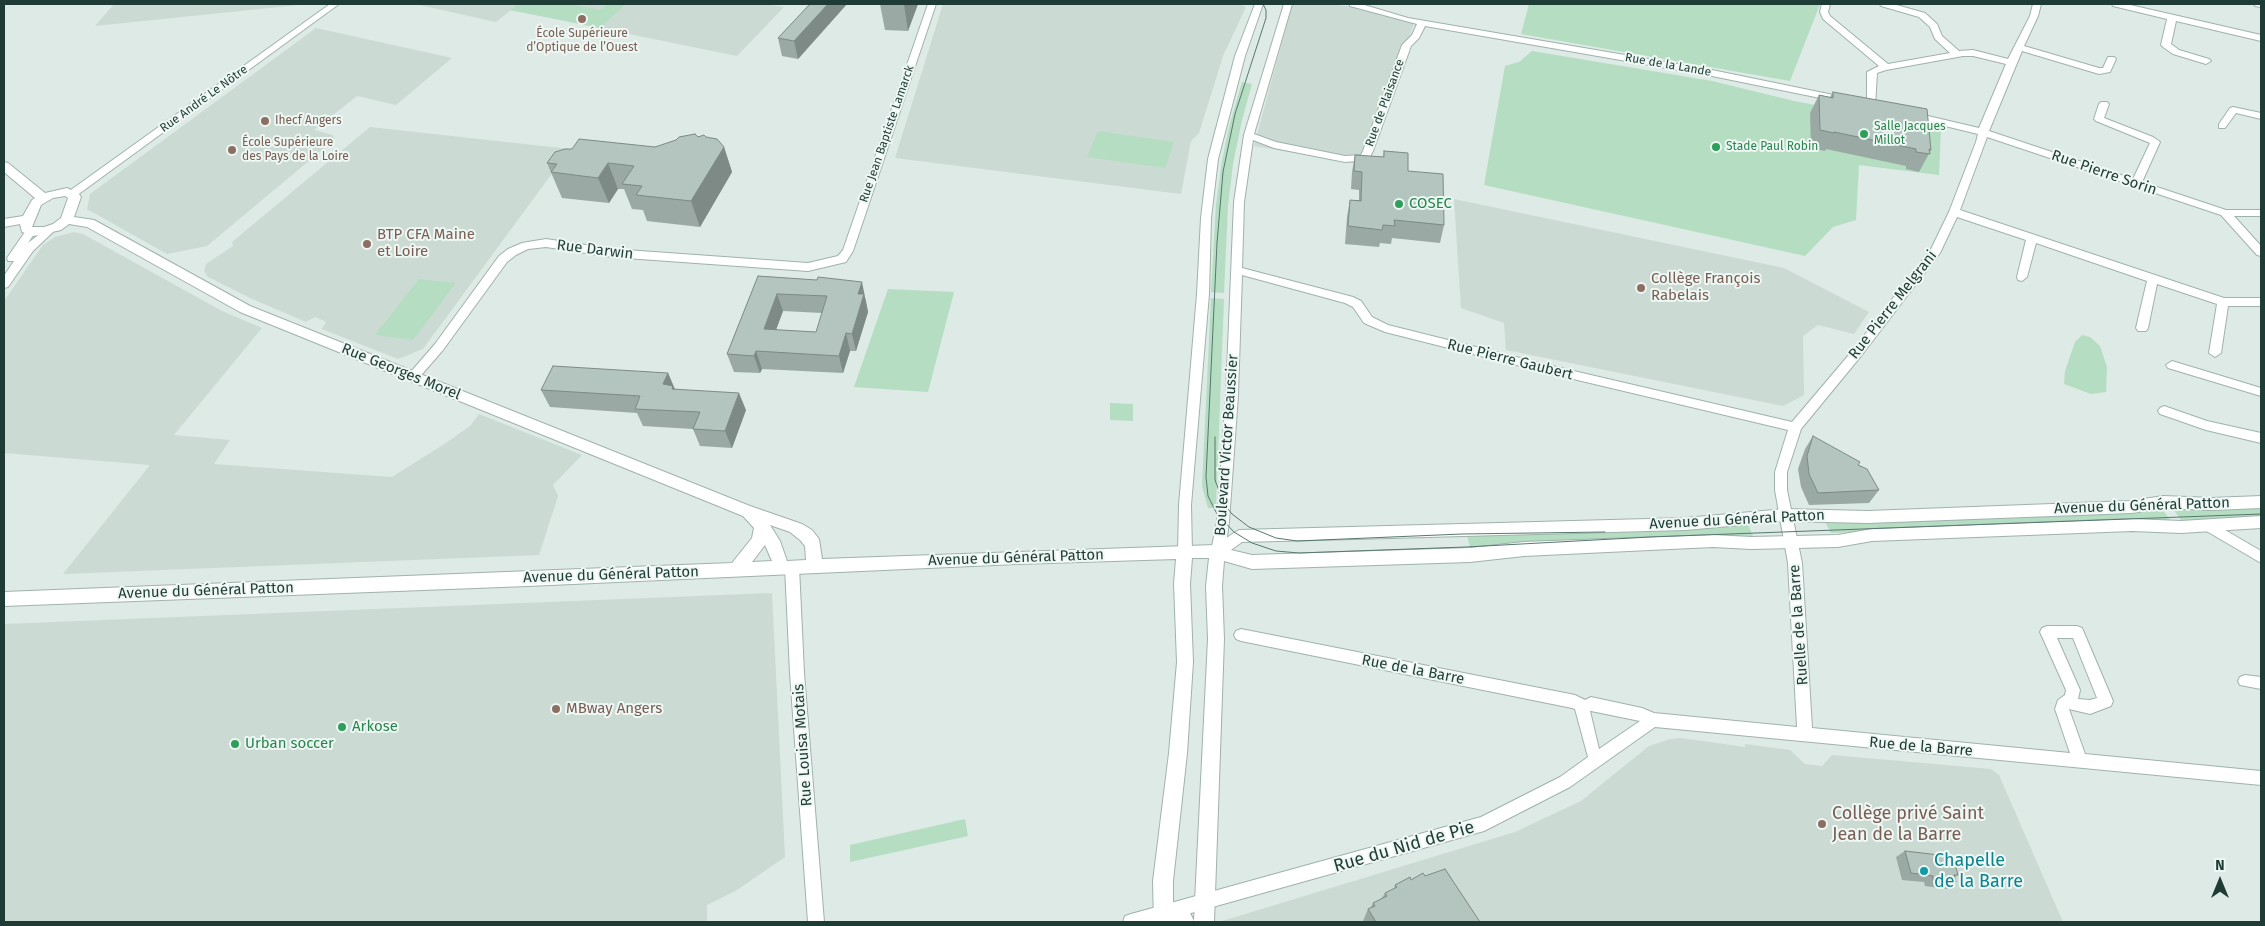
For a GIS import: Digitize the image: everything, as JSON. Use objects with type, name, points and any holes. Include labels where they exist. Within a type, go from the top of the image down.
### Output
[{"type":"street","name":"Rue André Le Nôtre","points":[[72,194],[336,4]]},
{"type":"street","name":"Rue Jean Baptiste Lamarck","points":[[838,261],[848,251],[932,4]]},
{"type":"street","name":"Boulevard Victor Beaussier","points":[[1204,922],[1216,638],[1215,569],[1223,522],[1232,395],[1239,202],[1249,135],[1288,4]]},
{"type":"street","name":"Rue de la Lande","points":[[1353,4],[1422,22],[1701,70],[1866,105],[1872,72],[1886,66]]},
{"type":"street","points":[[1826,4],[1824,12],[1826,17],[1886,66],[1956,53],[1973,53],[2011,63]]},
{"type":"street","points":[[1884,4],[1922,15],[1934,26],[1938,36],[1956,53]]},
{"type":"street","name":"Rue Pierre Melgrani","points":[[1785,515],[1781,490],[1781,472],[1795,427],[1931,258],[1954,212],[1981,142],[1983,132],[2011,63],[2034,16],[2037,4]]},
{"type":"street","points":[[2116,4],[2261,38]]},
{"type":"street","points":[[1185,922],[1180,914],[1164,917],[1163,880],[1178,753],[1185,662],[1182,584],[1185,552],[1185,505],[1203,294],[1208,197],[1213,159],[1222,119],[1257,5]]},
{"type":"street","points":[[2172,17],[2166,45],[2176,52],[2206,61]]},
{"type":"street","name":"Rue de Plaisance","points":[[1249,135],[1274,145],[1345,159],[1364,158],[1407,45],[1416,36],[1422,22]]},
{"type":"street","points":[[2020,47],[2099,71],[2107,70],[2111,59]]},
{"type":"street","points":[[2104,104],[2098,119],[2150,138],[2155,142],[2136,184]]},
{"type":"street","points":[[2222,126],[2233,110],[2261,116]]},
{"type":"street","points":[[1898,112],[1983,132]]},
{"type":"street","name":"Rue Pierre Sorin","points":[[1983,132],[2225,213]]},
{"type":"street","name":"Rue de Plaisance","points":[[1247,150],[1274,145]]},
{"type":"street","points":[[4,166],[43,198]]},
{"type":"street","points":[[4,269],[29,225],[34,207],[43,198],[62,192],[72,194],[75,200],[66,220],[49,230],[29,248],[4,284]]},
{"type":"street","points":[[1954,212],[2223,302],[2261,302]]},
{"type":"street","points":[[2225,213],[2261,214]]},
{"type":"street","points":[[2225,213],[2261,252]]},
{"type":"street","name":"Rue Georges Morel","points":[[66,220],[90,223],[245,308],[745,510],[796,528],[806,535],[813,544],[814,566]]},
{"type":"street","points":[[4,223],[29,225],[49,230]]},
{"type":"street","points":[[2022,277],[2032,238]]},
{"type":"street","name":"Rue Darwin","points":[[413,376],[438,347],[503,259],[526,246],[546,243],[612,253],[808,267],[838,261]]},
{"type":"street","name":"Rue Pierre Gaubert","points":[[1236,271],[1273,278],[1354,302],[1368,320],[1385,328],[1539,367],[1795,427]]},
{"type":"street","points":[[2142,328],[2153,279]]},
{"type":"street","points":[[2215,353],[2223,302]]},
{"type":"street","points":[[2172,366],[2261,392]]},
{"type":"street","points":[[2164,411],[2206,426],[2261,438]]},
{"type":"street","name":"Avenue du Général Patton","points":[[1218,551],[1239,536],[1675,524],[1785,515],[1878,516],[2131,507],[2163,502],[2212,504],[2261,502]]},
{"type":"street","name":"Rue Georges Morel","points":[[745,510],[762,526],[787,567]]},
{"type":"street","name":"Ruelle de la Barre","points":[[1785,515],[1795,563],[1805,735]]},
{"type":"street","name":"Avenue du Général Patton","points":[[4,599],[1185,552],[1218,551],[1235,559],[1252,562],[1470,555],[1524,549],[1714,541],[1838,541],[1892,534],[2132,525],[2181,528],[2261,522]]},
{"type":"street","points":[[2208,525],[2261,558]]},
{"type":"street","points":[[736,570],[760,540],[762,526]]},
{"type":"street","points":[[772,542],[780,533],[796,528]]},
{"type":"street","name":"Rue Louisa Motais","points":[[787,567],[816,922]]},
{"type":"street","points":[[2069,701],[2075,705],[2090,707],[2106,701],[2077,632],[2047,632],[2073,690],[2073,695],[2062,709],[2080,761]]},
{"type":"street","name":"Rue de la Barre","points":[[1241,635],[1574,702],[1584,707],[1591,704],[1642,715],[1653,720],[2261,778]]},
{"type":"street","points":[[2244,681],[2261,684]]},
{"type":"street","points":[[1584,707],[1582,710],[1592,751],[1597,760]]},
{"type":"street","name":"Rue du Nid de Pie","points":[[1131,922],[1164,917],[1205,902],[1484,824],[1566,782],[1647,722],[1653,720]]},
{"type":"shaded area","points":[[114,4],[308,4],[95,26]]},
{"type":"shaded area","points":[[415,4],[766,4],[784,7],[737,56],[511,10],[496,22]]},
{"type":"shaded area","points":[[943,4],[1239,4],[1246,7],[1223,56],[1199,133],[1191,141],[1181,194],[895,158]]},
{"type":"shaded area","points":[[1292,4],[1328,4],[1355,7],[1414,23],[1366,165],[1254,146]]},
{"type":"shaded area","points":[[316,28],[452,58],[396,105],[357,96],[314,130],[333,135],[334,140],[207,246],[167,254],[87,209],[90,194]]},
{"type":"shaded area","name":"BTP CFA Maine et Loire","points":[[370,127],[570,149],[423,349],[398,359],[322,329],[326,322],[315,317],[306,322],[250,298],[208,277],[204,271],[206,264],[233,246],[232,242]]},
{"type":"shaded area","name":"Collège François Rabelais","points":[[1454,199],[1784,268],[1869,312],[1854,334],[1818,325],[1803,336],[1804,395],[1783,406],[1506,350],[1504,323],[1461,308]]},
{"type":"shaded area","points":[[74,232],[83,234],[222,311],[262,328],[174,435],[230,440],[214,464],[392,477],[470,426],[479,414],[582,455],[553,485],[558,496],[539,555],[63,574],[150,465],[4,453],[4,301],[43,245],[55,237]]},
{"type":"shaded area","points":[[772,593],[785,857],[737,890],[707,905],[707,922],[4,922],[4,624]]},
{"type":"shaded area","name":"Collège privé Saint Jean de la Barre","points":[[1681,738],[1745,747],[1745,744],[1790,750],[1805,764],[1822,766],[1832,755],[1991,769],[1999,775],[2063,922],[1219,922],[1515,832],[1581,801],[1649,746],[1670,739]]},
{"type":"green space","name":"École Supérieure d’Optique de l’Ouest","points":[[518,4],[569,4],[600,10],[608,4],[626,4],[600,28],[510,10]]},
{"type":"green space","points":[[1529,4],[1820,4],[1790,81],[1521,34]]},
{"type":"green space","name":"Stade Paul Robin","points":[[1532,51],[1712,81],[1794,101],[1941,130],[1939,175],[1859,165],[1856,220],[1833,227],[1805,256],[1484,185],[1505,66],[1519,62]]},
{"type":"green space","points":[[1242,82],[1252,84],[1233,164],[1228,206],[1224,293],[1211,292],[1216,205],[1222,161],[1229,127]]},
{"type":"green space","points":[[1098,131],[1174,142],[1165,168],[1087,157]]},
{"type":"green space","points":[[419,279],[456,283],[413,340],[375,335]]},
{"type":"green space","points":[[888,289],[954,292],[928,392],[854,387]]},
{"type":"green space","points":[[1211,298],[1224,299],[1216,505],[1213,508],[1208,508],[1202,486]]},
{"type":"green space","points":[[2082,335],[2090,337],[2100,346],[2107,367],[2106,392],[2091,394],[2064,384],[2065,371],[2075,342]]},
{"type":"green space","points":[[1110,403],[1133,404],[1133,421],[1110,420]]},
{"type":"green space","points":[[2261,506],[2261,517],[2181,520],[2173,509]]},
{"type":"green space","points":[[2162,509],[2171,521],[1831,533],[1825,522]]},
{"type":"green space","points":[[1748,525],[1753,536],[1532,545],[1471,550],[1466,532]]},
{"type":"green space","points":[[965,819],[968,836],[850,862],[850,845]]},
{"type":"building","points":[[810,4],[828,4],[794,41],[778,38]]},
{"type":"building","points":[[1833,92],[1927,109],[1930,154],[1916,152],[1916,149],[1820,130],[1819,95],[1833,98]]},
{"type":"building","points":[[695,134],[698,137],[704,135],[717,139],[724,147],[691,201],[636,195],[642,186],[622,184],[634,166],[608,163],[598,178],[551,172],[557,164],[547,163],[555,152],[572,149],[579,139],[655,147],[676,140],[679,137]]},
{"type":"building","name":"COSEC","points":[[1384,151],[1408,153],[1408,171],[1443,174],[1444,225],[1394,220],[1395,226],[1383,225],[1382,230],[1348,226],[1350,200],[1361,201],[1362,172],[1354,171],[1355,155],[1384,157]]},
{"type":"building","points":[[758,276],[817,280],[818,277],[862,282],[858,294],[864,294],[852,334],[846,333],[839,356],[756,351],[754,356],[727,354]],"holes":[[[777,294],[827,296],[816,332],[764,329]]]},
{"type":"building","points":[[553,366],[668,373],[663,384],[673,386],[672,389],[739,393],[725,431],[693,429],[700,412],[635,409],[640,396],[541,390]]},
{"type":"building","points":[[1813,436],[1860,462],[1858,465],[1867,469],[1879,490],[1818,493],[1809,474],[1807,456]]},
{"type":"building","points":[[1905,851],[1948,856],[1949,860],[1954,861],[1958,875],[1954,875],[1956,882],[1933,880],[1933,876],[1911,873]]},
{"type":"building","points":[[1445,869],[1480,922],[1376,922],[1368,909],[1375,906],[1373,903],[1387,896],[1385,893],[1397,887],[1395,885],[1410,877],[1411,880],[1423,873],[1425,876]]},
{"type":"tram line","points":[[1263,4],[1266,10],[1266,18],[1235,114],[1223,172],[1217,243],[1206,477],[1208,496],[1217,514],[1234,532],[1252,543],[1276,551],[1299,553],[1466,547],[1650,537],[2261,514]]},
{"type":"tram line","points":[[1215,437],[1215,480],[1224,504],[1232,514],[1249,527],[1276,538],[1297,541],[1462,534],[1605,532]]},
{"type":"place","name":"École Supérieure d’Optique de l’Ouest","points":[[582,19]]},
{"type":"place","name":"Ihecf Angers","points":[[265,121]]},
{"type":"place","name":"Salle Jacques Millot","points":[[1864,134]]},
{"type":"place","name":"Stade Paul Robin","points":[[1716,147]]},
{"type":"place","name":"École Supérieure des Pays de la Loire","points":[[232,150]]},
{"type":"place","name":"COSEC","points":[[1399,204]]},
{"type":"place","name":"BTP CFA Maine et Loire","points":[[367,244]]},
{"type":"place","name":"Collège François Rabelais","points":[[1641,288]]},
{"type":"place","name":"MBway Angers","points":[[556,709]]},
{"type":"place","name":"Arkose","points":[[342,727]]},
{"type":"place","name":"Urban soccer","points":[[235,744]]},
{"type":"place","name":"Collège privé Saint Jean de la Barre","points":[[1822,824]]},
{"type":"place","name":"Chapelle de la Barre","points":[[1924,871]]}]
